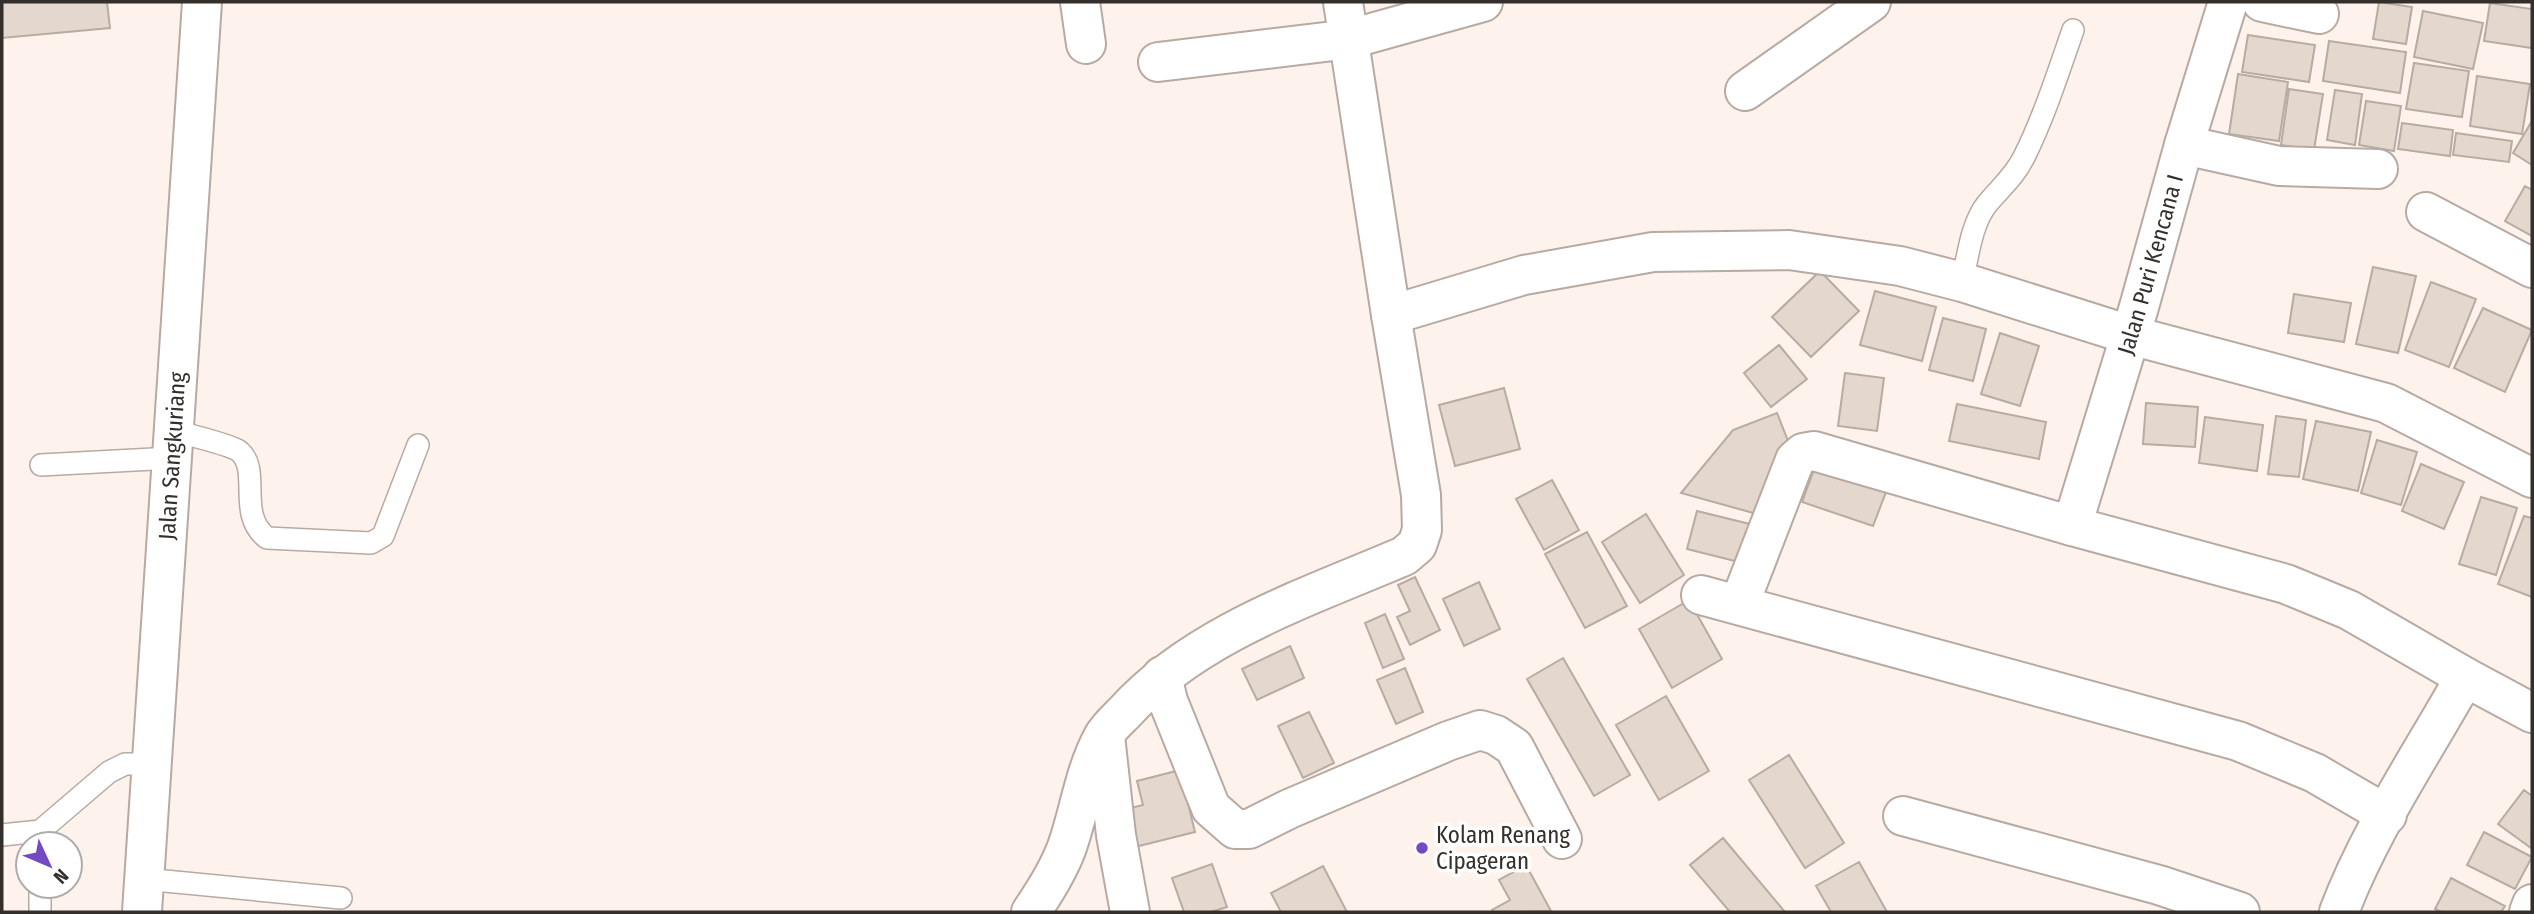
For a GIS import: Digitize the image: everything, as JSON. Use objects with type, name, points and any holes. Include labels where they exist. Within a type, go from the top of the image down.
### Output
[{"type":"street","name":"Jalan Sangkuriang","points":[[143,896],[202,2]]},
{"type":"street","points":[[1080,2],[1086,44]]},
{"type":"street","points":[[1031,912],[1066,849],[1085,778],[1104,734],[1144,690],[1230,635],[1290,602],[1404,556],[1417,545],[1422,530],[1421,495],[1343,2]]},
{"type":"street","points":[[1158,62],[1350,39],[1483,2]]},
{"type":"street","points":[[1745,91],[1871,2]]},
{"type":"street","name":"Jalan Puri Kencana I","points":[[2071,526],[2228,2]]},
{"type":"street","points":[[2262,2],[2319,14]]},
{"type":"street","points":[[2183,145],[2279,166],[2378,169]]},
{"type":"street","points":[[2426,212],[2532,268]]},
{"type":"street","points":[[1391,315],[1524,275],[1653,252],[1789,250],[1899,266],[1962,282],[2130,335],[2386,403],[2532,478]]},
{"type":"street","points":[[1739,605],[1796,460],[1803,453],[1814,451],[2071,526],[2286,584],[2349,610],[2532,713]]},
{"type":"street","points":[[1701,595],[2238,741],[2315,773],[2387,814]]},
{"type":"street","points":[[1162,676],[1168,701],[1210,808],[1235,829],[1249,829],[1289,809],[1480,730],[1496,735],[1514,747],[1562,839]]},
{"type":"street","points":[[2339,912],[2350,884],[2387,814],[2465,677]]},
{"type":"street","points":[[1104,734],[1116,835],[1130,912]]},
{"type":"street","points":[[1903,816],[2159,885],[2240,912]]},
{"type":"street","points":[[2529,912],[2532,904]]},
{"type":"lane","points":[[1962,282],[1979,218],[2023,160],[2073,30]]},
{"type":"lane","points":[[41,465],[173,444],[239,451],[247,465],[252,521],[267,538],[371,543],[383,536],[418,446]]},
{"type":"lane","points":[[47,830],[108,772],[125,764],[151,764]]},
{"type":"lane","points":[[143,896],[341,898]]},
{"type":"building","points":[[2,2],[107,2],[110,28],[2,38]]},
{"type":"building","points":[[2379,2],[2412,7],[2406,44],[2373,39]]},
{"type":"building","points":[[2490,3],[2532,9],[2532,48],[2484,41]]},
{"type":"building","points":[[2423,11],[2483,23],[2473,69],[2414,57]]},
{"type":"building","points":[[2248,35],[2315,45],[2309,82],[2242,72]]},
{"type":"building","points":[[2329,41],[2406,52],[2400,93],[2323,81]]},
{"type":"building","points":[[2414,63],[2469,71],[2462,117],[2406,109]]},
{"type":"building","points":[[2238,74],[2288,82],[2279,141],[2229,134]]},
{"type":"building","points":[[2477,76],[2530,84],[2522,134],[2470,126]]},
{"type":"building","points":[[2289,89],[2323,94],[2314,150],[2281,145]]},
{"type":"building","points":[[2335,90],[2362,94],[2355,145],[2327,140]]},
{"type":"building","points":[[2366,101],[2401,106],[2394,151],[2359,145]]},
{"type":"building","points":[[2532,121],[2532,165],[2513,153]]},
{"type":"building","points":[[2402,123],[2453,130],[2450,156],[2398,149]]},
{"type":"building","points":[[2456,133],[2512,141],[2509,162],[2453,155]]},
{"type":"building","points":[[2525,186],[2532,190],[2532,236],[2505,221]]},
{"type":"building","points":[[2373,267],[2416,276],[2398,353],[2356,344]]},
{"type":"building","points":[[1820,271],[1859,311],[1811,357],[1772,317]]},
{"type":"building","points":[[2431,282],[2476,299],[2449,367],[2405,350]]},
{"type":"building","points":[[1875,291],[1936,307],[1922,361],[1860,345]]},
{"type":"building","points":[[2294,294],[2351,303],[2344,342],[2288,333]]},
{"type":"building","points":[[2483,308],[2532,330],[2505,392],[2454,368]]},
{"type":"building","points":[[1943,318],[1986,329],[1973,381],[1929,370]]},
{"type":"building","points":[[2000,333],[2039,346],[2020,406],[1981,394]]},
{"type":"building","points":[[1779,345],[1807,379],[1771,407],[1744,373]]},
{"type":"building","points":[[1845,373],[1884,378],[1877,431],[1838,426]]},
{"type":"building","points":[[1504,388],[1520,449],[1455,466],[1439,405]]},
{"type":"building","points":[[2146,403],[2198,407],[2195,447],[2143,444]]},
{"type":"building","points":[[1957,404],[2046,422],[2039,459],[1949,441]]},
{"type":"building","points":[[1777,413],[1788,441],[1757,514],[1681,493],[1733,430]]},
{"type":"building","points":[[2276,416],[2306,420],[2299,477],[2268,474]]},
{"type":"building","points":[[2205,417],[2263,425],[2257,471],[2199,463]]},
{"type":"building","points":[[2316,421],[2371,432],[2358,491],[2303,479]]},
{"type":"building","points":[[2377,440],[2417,452],[2401,505],[2361,493]]},
{"type":"building","points":[[2421,464],[2464,482],[2444,529],[2402,511]]},
{"type":"building","points":[[1815,467],[1886,492],[1873,526],[1802,502]]},
{"type":"building","points":[[1552,480],[1579,530],[1544,550],[1516,499]]},
{"type":"building","points":[[2481,497],[2517,508],[2496,575],[2459,564]]},
{"type":"building","points":[[1697,511],[1754,525],[1743,563],[1687,549]]},
{"type":"building","points":[[1646,514],[1684,575],[1640,603],[1602,542]]},
{"type":"building","points":[[2524,516],[2532,518],[2532,597],[2498,584]]},
{"type":"building","points":[[1587,532],[1627,606],[1585,628],[1545,554]]},
{"type":"building","points":[[1415,577],[1440,630],[1410,645],[1397,617],[1410,611],[1398,585]]},
{"type":"building","points":[[1479,582],[1500,629],[1464,646],[1443,599]]},
{"type":"building","points":[[1689,600],[1722,659],[1672,688],[1639,629]]},
{"type":"building","points":[[1385,614],[1404,659],[1383,668],[1365,623]]},
{"type":"building","points":[[1290,646],[1304,678],[1257,700],[1242,669]]},
{"type":"building","points":[[1563,658],[1630,775],[1594,796],[1527,679]]},
{"type":"building","points":[[1405,668],[1423,712],[1396,724],[1377,680]]},
{"type":"building","points":[[1666,696],[1709,771],[1659,800],[1616,725]]},
{"type":"building","points":[[1309,712],[1334,763],[1303,778],[1278,726]]},
{"type":"building","points":[[1789,755],[1844,843],[1805,868],[1749,780]]},
{"type":"building","points":[[1180,770],[1195,832],[1135,847],[1126,809],[1143,805],[1137,781]]},
{"type":"building","points":[[2524,790],[2532,796],[2531,848],[2498,824]]},
{"type":"building","points":[[2484,832],[2532,857],[2515,889],[2467,865]]},
{"type":"building","points":[[1723,838],[1785,912],[1730,912],[1690,865]]},
{"type":"building","points":[[1859,862],[1887,912],[1831,912],[1816,886]]},
{"type":"building","points":[[1212,864],[1227,907],[1211,912],[1184,912],[1172,878]]},
{"type":"building","points":[[1526,865],[1551,911],[1493,912],[1492,910],[1510,900],[1499,880]]},
{"type":"building","points":[[1323,866],[1347,912],[1281,912],[1271,893]]},
{"type":"building","points":[[2451,878],[2505,906],[2501,912],[2441,912],[2435,909]]},
{"type":"place","name":"Kolam Renang Cipageran","points":[[1422,848]]}]
